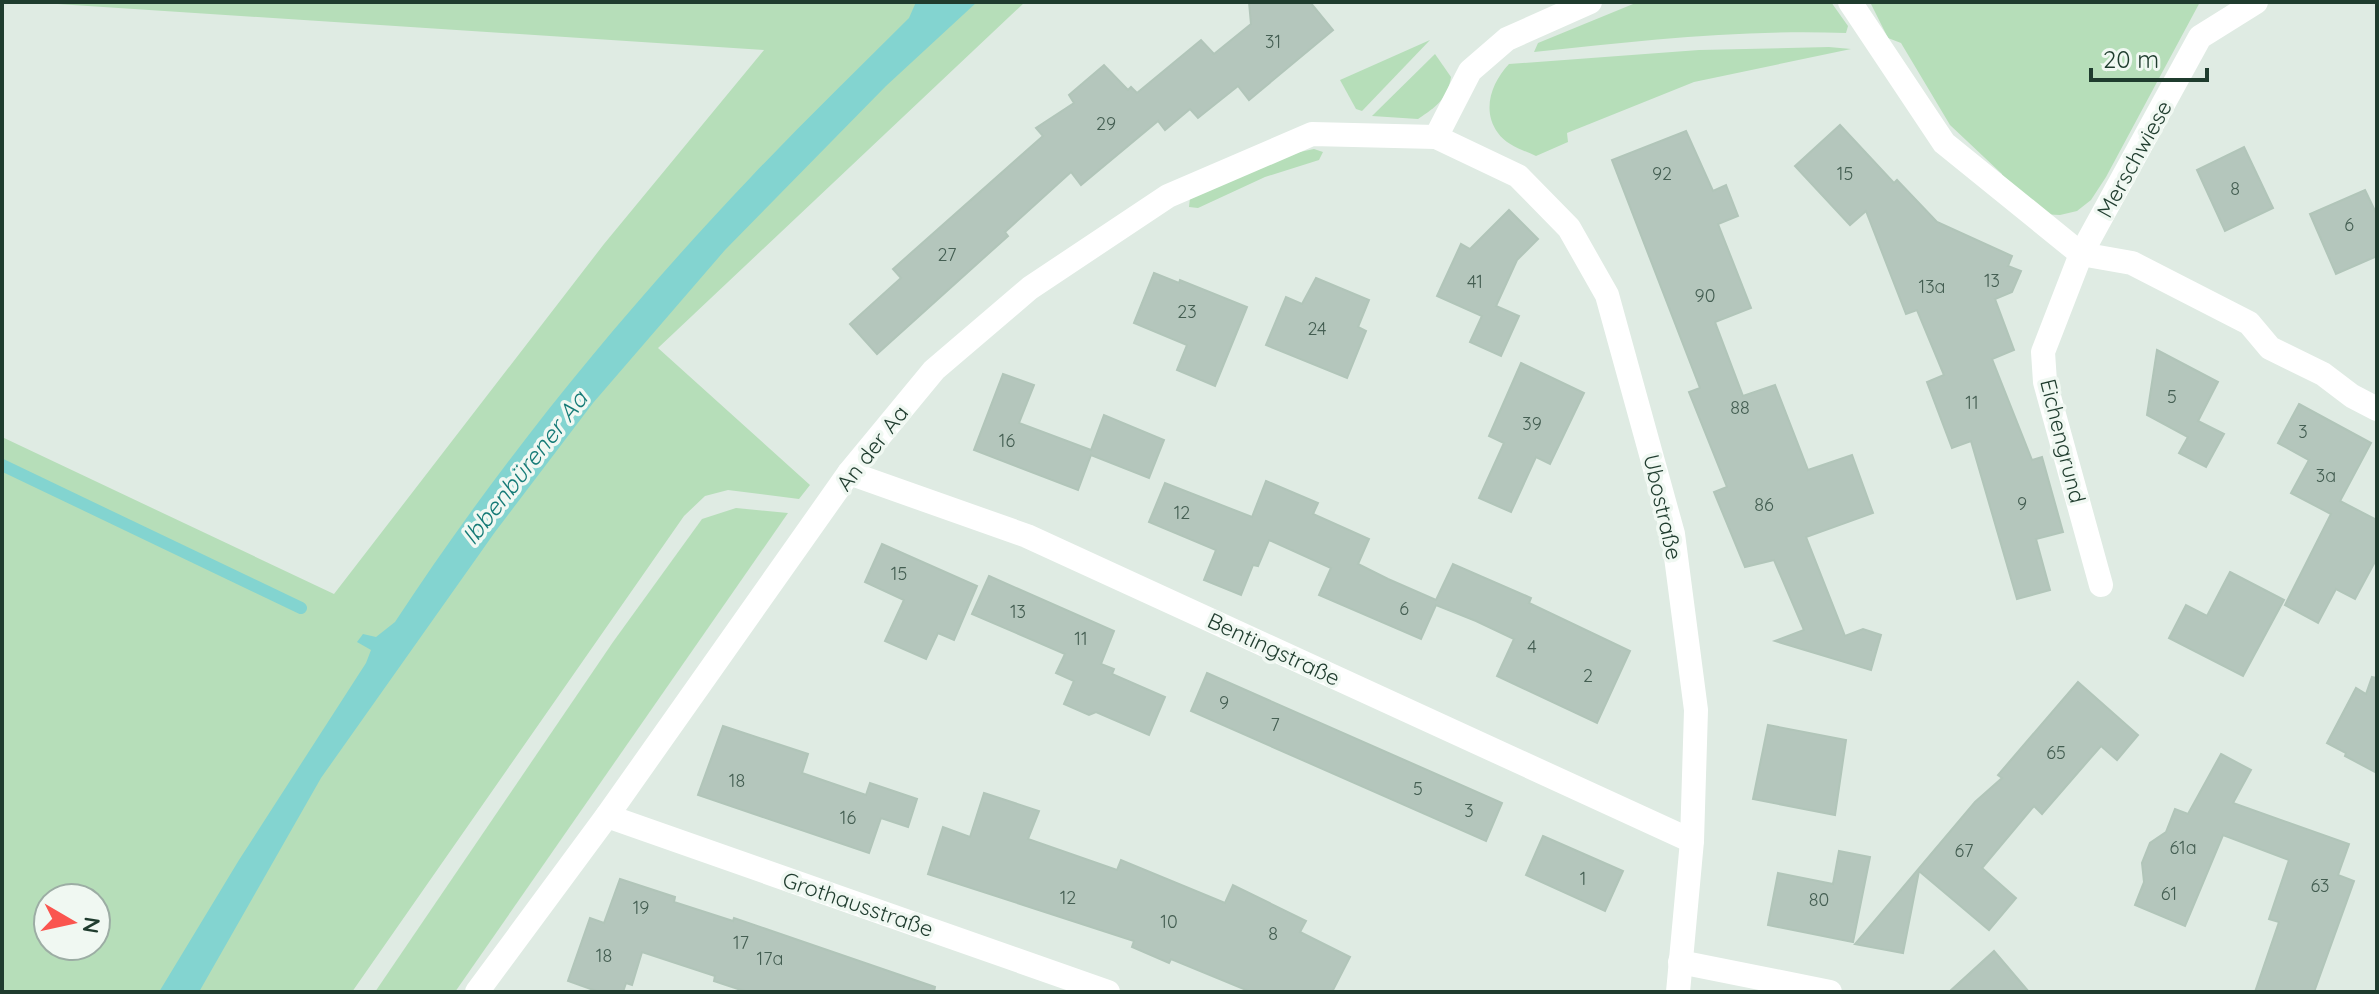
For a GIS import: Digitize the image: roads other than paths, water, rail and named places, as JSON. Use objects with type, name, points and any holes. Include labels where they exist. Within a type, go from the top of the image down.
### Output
[{"type":"street","points":[[1436,137],[1470,71],[1507,39],[1564,8],[1590,2]]},
{"type":"street","points":[[1850,2],[1944,143],[2081,254],[2132,263],[2249,323],[2270,348],[2323,374],[2352,396],[2377,409]]},
{"type":"street","name":"Merschwiese","points":[[2081,254],[2200,37],[2256,2]]},
{"type":"street","name":"An der Aa","points":[[477,992],[607,816],[849,473],[934,370],[1030,288],[1168,196],[1312,134],[1436,137]]},
{"type":"street","name":"Ubostraße","points":[[1436,137],[1518,176],[1569,228],[1607,295],[1673,534],[1696,710],[1692,841],[1678,992]]},
{"type":"street","name":"Eichengrund","points":[[2081,254],[2043,352],[2045,382],[2101,585]]},
{"type":"street","name":"Bentingstraße","points":[[849,473],[1027,536],[1692,841]]},
{"type":"street","name":"Grothausstraße","points":[[607,816],[1108,992]]},
{"type":"street","points":[[1680,962],[1830,992]]},
{"type":"water","name":"Ibbenbürener Aa","points":[[916,2],[977,2],[886,86],[725,250],[593,403],[495,532],[321,778],[199,992],[159,992],[239,860],[366,663],[371,650],[357,642],[363,634],[376,637],[395,622],[476,505],[608,337],[751,177],[909,18]]},
{"type":"waterway","points":[[2,465],[301,608]]}]
